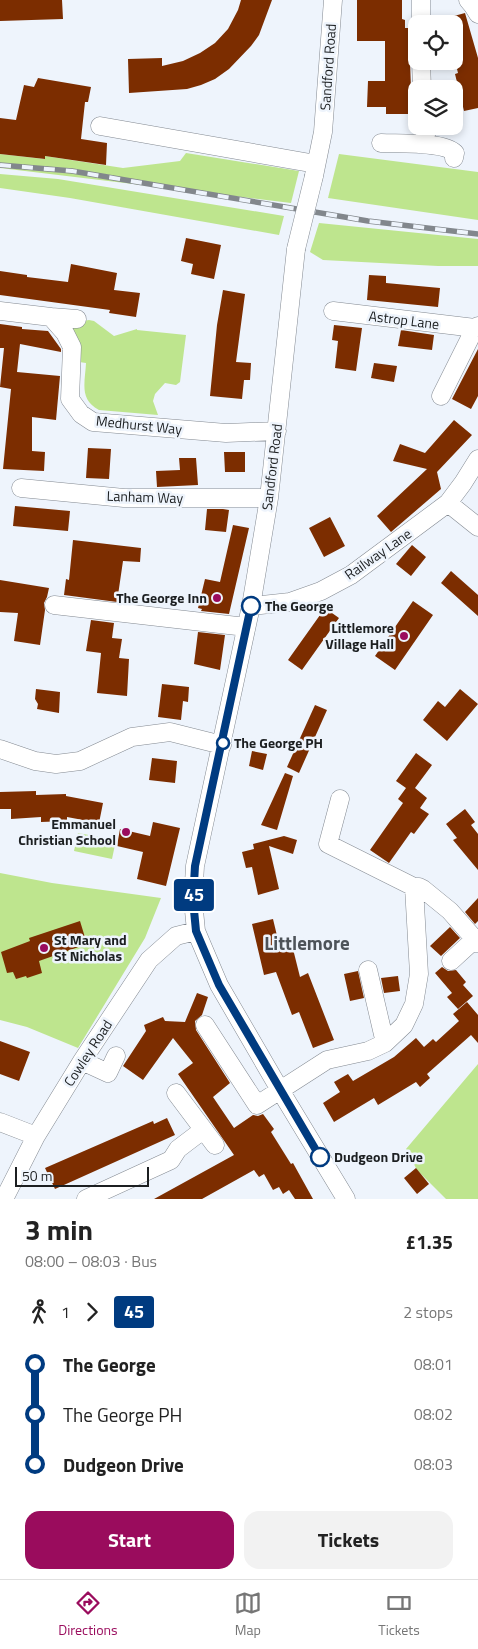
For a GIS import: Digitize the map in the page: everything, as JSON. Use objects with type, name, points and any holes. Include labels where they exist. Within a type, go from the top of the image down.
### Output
[{"type":"street","name":"Sandford Road","points":[[333,0],[323,132],[296,248],[268,498],[251,606],[195,866],[193,900],[196,931],[219,985],[346,1199]]},
{"type":"street","points":[[421,0],[421,15]]},
{"type":"street","points":[[468,0],[478,14]]},
{"type":"street","points":[[100,126],[315,170]]},
{"type":"street","points":[[422,144],[425,135]]},
{"type":"street","points":[[381,143],[422,144],[452,150],[455,153],[454,158]]},
{"type":"street","points":[[0,310],[77,319]]},
{"type":"street","name":"Astrop Lane","points":[[333,311],[477,327],[441,396]]},
{"type":"street","name":"Medhurst Way","points":[[51,317],[65,333],[72,347],[70,399],[81,414],[93,422],[226,433],[277,431]]},
{"type":"street","name":"Railway Lane","points":[[251,606],[290,602],[321,591],[351,575],[448,503],[463,484],[478,459]]},
{"type":"street","name":"Lanham Way","points":[[22,488],[124,498],[268,498]]},
{"type":"street","points":[[448,503],[478,527]]},
{"type":"street","points":[[54,606],[246,628]]},
{"type":"street","points":[[0,749],[35,761],[56,764],[80,761],[132,737],[170,732],[222,745]]},
{"type":"street","points":[[340,799],[328,844],[414,887],[423,889],[450,911],[476,941],[451,961]]},
{"type":"street","points":[[205,1025],[257,1105],[327,1060],[368,1051],[384,1043],[404,1025],[414,1004],[418,974],[414,887]]},
{"type":"street","name":"Cowley Road","points":[[4,1199],[36,1136],[82,1061],[149,960],[176,936],[196,931]]},
{"type":"street","points":[[368,970],[384,1043]]},
{"type":"street","points":[[82,1061],[108,1073],[116,1056]]},
{"type":"street","points":[[176,1093],[215,1145]]},
{"type":"street","points":[[0,1122],[36,1136]]},
{"type":"street","points":[[86,1199],[118,1193],[171,1160],[178,1149],[203,1130]]},
{"type":"green space","points":[[186,153],[299,171],[291,203],[0,168],[0,154],[44,159],[45,156],[123,168],[180,161]]},
{"type":"green space","points":[[339,154],[478,172],[478,220],[328,198]]},
{"type":"green space","points":[[0,174],[58,179],[284,216],[279,235],[70,198],[0,188]]},
{"type":"green space","points":[[319,223],[478,239],[478,266],[438,266],[323,260],[310,252]]},
{"type":"green space","points":[[89,320],[94,321],[114,336],[137,329],[186,335],[180,382],[176,385],[165,383],[155,394],[153,401],[158,415],[99,410],[88,401],[84,384],[86,363],[79,362],[72,334],[73,326]]},
{"type":"green space","points":[[78,833],[116,840],[112,859],[74,851]]},
{"type":"green space","points":[[0,873],[52,883],[161,898],[145,938],[78,1048],[27,1027],[0,1020]]},
{"type":"green space","points":[[478,1064],[478,1199],[446,1199],[417,1170],[406,1149]]},
{"type":"building","points":[[0,0],[62,0],[63,19],[0,21]]},
{"type":"building","points":[[241,0],[272,0],[259,35],[229,69],[215,79],[187,89],[129,93],[128,59],[162,58],[162,66],[183,61],[200,53],[215,43],[228,29]]},
{"type":"building","points":[[357,0],[402,0],[402,19],[405,20],[405,28],[408,28],[408,70],[410,70],[411,80],[408,80],[408,114],[386,114],[386,107],[367,107],[368,81],[385,81],[385,41],[357,41]]},
{"type":"building","points":[[465,13],[478,58],[478,108],[464,111],[463,80],[456,80],[455,74],[458,73],[457,70],[463,70],[463,15],[458,15]]},
{"type":"building","points":[[38,78],[91,87],[88,102],[85,102],[81,139],[107,143],[106,165],[45,156],[45,159],[0,154],[0,118],[16,120],[24,85],[34,87]]},
{"type":"building","points":[[186,238],[221,245],[214,279],[191,274],[193,264],[181,261]]},
{"type":"building","points":[[71,264],[117,273],[114,290],[140,293],[136,317],[109,313],[110,310],[0,295],[0,271],[27,275],[27,277],[68,282]]},
{"type":"building","points":[[369,275],[386,276],[386,283],[440,288],[438,307],[367,300]]},
{"type":"building","points":[[223,290],[245,294],[236,362],[251,363],[250,380],[244,380],[242,399],[210,396],[217,325]]},
{"type":"building","points":[[0,324],[22,327],[22,329],[48,331],[61,349],[61,352],[20,344],[17,372],[60,376],[56,420],[32,417],[32,451],[45,452],[44,471],[3,469],[11,389],[0,387],[4,348],[0,348]]},
{"type":"building","points":[[334,325],[362,328],[356,371],[335,368],[338,341],[332,340]]},
{"type":"building","points":[[401,330],[434,335],[432,350],[398,346]]},
{"type":"building","points":[[478,349],[478,396],[471,409],[452,399]]},
{"type":"building","points":[[374,363],[397,366],[394,382],[371,378]]},
{"type":"building","points":[[454,420],[472,435],[437,472],[441,489],[391,532],[377,516],[427,469],[393,461],[400,444],[425,453]]},
{"type":"building","points":[[88,448],[111,449],[109,479],[86,478]]},
{"type":"building","points":[[224,452],[245,452],[245,472],[225,472]]},
{"type":"building","points":[[179,458],[196,458],[198,485],[157,487],[156,471],[180,470]]},
{"type":"building","points":[[15,506],[70,511],[68,531],[13,526]]},
{"type":"building","points":[[207,509],[229,510],[226,532],[205,530]]},
{"type":"building","points":[[330,517],[345,546],[324,557],[309,528]]},
{"type":"building","name":"The George Inn","points":[[233,525],[249,528],[229,614],[201,611],[202,609],[198,608],[205,579],[220,582]]},
{"type":"building","points":[[73,540],[141,548],[140,562],[123,561],[117,602],[64,595],[66,579],[69,580]]},
{"type":"building","points":[[412,545],[426,557],[411,576],[396,564]]},
{"type":"building","points":[[451,571],[478,595],[478,616],[441,583]]},
{"type":"building","points":[[0,580],[49,588],[44,603],[45,610],[40,645],[14,641],[18,613],[0,612]]},
{"type":"building","name":"Littlemore Village Hall","points":[[413,601],[433,615],[395,670],[375,656]]},
{"type":"building","points":[[325,608],[339,618],[302,670],[288,660]]},
{"type":"building","points":[[91,620],[114,623],[112,638],[122,639],[119,658],[129,659],[127,696],[97,693],[101,653],[86,651]]},
{"type":"building","points":[[198,632],[225,635],[220,670],[194,664]]},
{"type":"building","points":[[162,684],[189,687],[188,702],[183,701],[181,720],[158,717]]},
{"type":"building","points":[[36,689],[60,692],[59,713],[37,709]]},
{"type":"building","points":[[460,689],[478,704],[447,741],[423,720],[438,701],[445,707]]},
{"type":"building","points":[[315,705],[327,710],[299,773],[287,767]]},
{"type":"building","points":[[252,751],[267,754],[263,770],[249,766]]},
{"type":"building","points":[[416,753],[432,765],[415,788],[427,798],[420,808],[429,814],[414,834],[411,832],[389,863],[370,850],[403,803],[398,799],[406,788],[396,781]]},
{"type":"building","points":[[152,758],[177,761],[175,783],[149,780]]},
{"type":"building","points":[[285,773],[293,776],[277,830],[261,825]]},
{"type":"building","points":[[36,791],[36,795],[66,794],[66,796],[103,803],[99,823],[67,817],[67,821],[41,822],[41,817],[11,819],[11,809],[0,809],[0,792]]},
{"type":"building","points":[[465,809],[475,822],[471,825],[478,834],[478,870],[453,840],[457,838],[446,824]]},
{"type":"building","points":[[153,822],[180,828],[166,886],[137,879],[143,852],[117,846],[120,829],[150,836]]},
{"type":"building","points":[[284,836],[297,840],[293,854],[269,846],[279,889],[258,895],[252,867],[246,868],[242,852],[254,849],[253,844]]},
{"type":"building","points":[[478,898],[478,921],[475,924],[465,912]]},
{"type":"building","points":[[273,919],[279,944],[291,941],[300,977],[308,973],[334,1040],[313,1048],[299,1012],[292,1015],[276,972],[264,975],[252,924]]},
{"type":"building","name":"St Mary and St Nicholas","points":[[80,921],[87,944],[39,961],[42,973],[16,979],[13,972],[7,973],[1,952],[30,941],[29,938]]},
{"type":"building","points":[[450,927],[460,938],[441,956],[430,946]]},
{"type":"building","points":[[442,967],[448,971],[456,970],[466,982],[463,985],[473,996],[458,1009],[447,997],[452,993],[435,973]]},
{"type":"building","points":[[358,971],[364,998],[350,1001],[344,974]]},
{"type":"building","points":[[398,976],[400,991],[384,993],[381,978]]},
{"type":"building","points":[[197,993],[208,997],[202,1015],[195,1021],[196,1030],[230,1083],[213,1097],[234,1128],[253,1115],[263,1114],[274,1129],[271,1132],[291,1164],[293,1163],[313,1199],[295,1199],[289,1190],[283,1194],[279,1187],[273,1190],[264,1174],[259,1177],[254,1170],[202,1199],[154,1199],[234,1155],[178,1074],[193,1063],[173,1038],[143,1080],[123,1066],[146,1031],[144,1025],[163,1017],[165,1021],[185,1022]]},
{"type":"building","points":[[467,1002],[478,1015],[478,1043],[471,1035],[427,1074],[430,1078],[420,1087],[416,1082],[378,1105],[374,1098],[334,1122],[323,1103],[340,1092],[334,1082],[348,1074],[353,1081],[394,1057],[416,1038],[424,1047],[433,1039],[436,1042],[459,1021],[453,1014]]},
{"type":"building","points":[[0,1041],[30,1052],[19,1081],[0,1074]]},
{"type":"building","points":[[167,1118],[175,1135],[55,1189],[45,1168],[153,1121],[154,1124]]},
{"type":"building","points":[[416,1168],[429,1184],[417,1194],[404,1178]]},
{"type":"railway","points":[[0,165],[72,171],[368,221],[478,234]]},
{"type":"bus line","name":"45","points":[[251,606],[195,866],[193,900],[196,931],[219,985],[320,1157]]},
{"type":"place","name":"The George Inn","points":[[217,598]]},
{"type":"place","name":"The George","points":[[251,606]]},
{"type":"place","name":"Littlemore Village Hall","points":[[404,636]]},
{"type":"place","name":"The George PH","points":[[223,743]]},
{"type":"place","name":"Emmanuel Christian School","points":[[126,832]]},
{"type":"place","name":"St Mary and St Nicholas","points":[[44,948]]},
{"type":"place","name":"Dudgeon Drive","points":[[320,1157]]},
{"type":"district","name":"Littlemore","points":[[307,943]]}]
